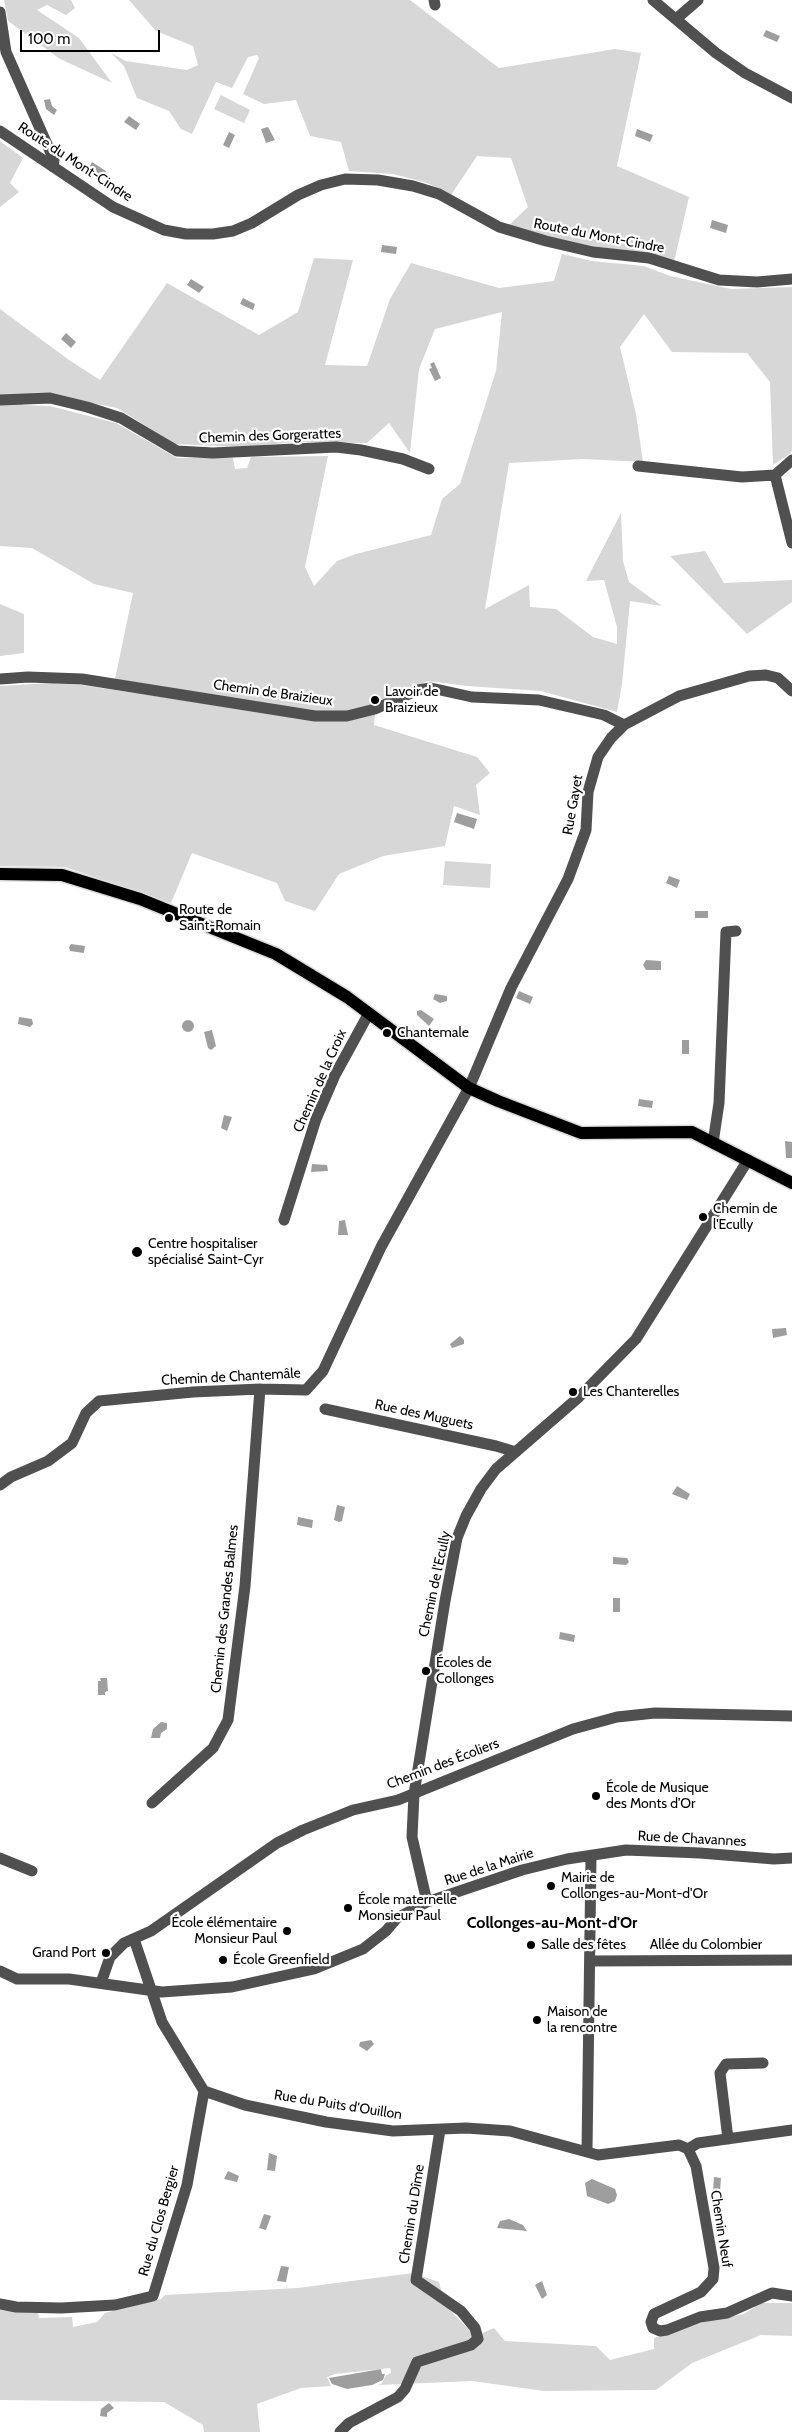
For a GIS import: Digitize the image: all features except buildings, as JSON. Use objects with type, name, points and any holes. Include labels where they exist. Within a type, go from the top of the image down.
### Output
[{"type":"main road","points":[[0,874],[62,874],[140,899],[276,954],[347,997],[469,1088],[581,1133],[692,1132],[792,1183]]},
{"type":"street","points":[[654,0],[716,53],[745,74],[792,98]]},
{"type":"street","points":[[676,19],[698,0]]},
{"type":"street","points":[[0,12],[6,52],[54,160],[53,168]]},
{"type":"street","name":"Route du Mont-Cindre","points":[[0,131],[113,207],[149,224],[186,234],[213,234],[233,231],[252,224],[298,195],[321,185],[345,179],[378,180],[413,186],[439,194],[499,227],[546,241],[593,252],[649,258],[719,280],[757,282],[792,280]]},
{"type":"street","name":"Chemin des Gorgerattes","points":[[0,400],[50,398],[87,407],[121,418],[177,451],[213,453],[336,447],[403,459],[429,469]]},
{"type":"street","points":[[638,466],[742,477],[775,474],[792,460]]},
{"type":"street","points":[[775,474],[792,543]]},
{"type":"street","name":"Rue Gayet","points":[[469,1088],[511,988],[568,878],[586,830],[588,792],[598,757],[611,738],[624,725],[679,696],[749,676],[766,675],[778,678],[792,690]]},
{"type":"street","name":"Chemin de Braizieux","points":[[0,679],[28,676],[82,679],[315,716],[347,716],[375,710],[418,690],[431,688],[472,697],[539,700],[604,715],[624,725]]},
{"type":"street","points":[[713,1142],[719,1103],[726,932],[736,931]]},
{"type":"street","name":"Chemin de la Croix","points":[[284,1220],[316,1119],[335,1075],[369,1013]]},
{"type":"street","name":"Chemin de Chantemâle","points":[[0,1485],[11,1477],[48,1461],[72,1442],[86,1413],[99,1401],[193,1392],[260,1389],[306,1390],[323,1371],[382,1247],[469,1088]]},
{"type":"street","name":"Chemin de l'Ecully","points":[[427,1902],[412,1837],[414,1794],[432,1673],[458,1538],[481,1489],[496,1469],[604,1374],[636,1339],[748,1160]]},
{"type":"street","name":"Chemin des Grandes Balmes","points":[[152,1803],[213,1748],[228,1720],[245,1586],[260,1389]]},
{"type":"street","name":"Rue des Muguets","points":[[325,1409],[516,1452]]},
{"type":"street","name":"Chemin des Écoliers","points":[[101,1983],[110,1957],[124,1943],[151,1931],[172,1918],[277,1843],[303,1830],[353,1810],[398,1800],[573,1729],[617,1716],[655,1713],[792,1716]]},
{"type":"street","name":"Rue de Chavannes","points":[[591,1856],[626,1850],[774,1859],[792,1858]]},
{"type":"street","points":[[591,1856],[587,2151],[598,2155],[666,2144],[679,2144],[688,2150],[698,2143],[792,2130]]},
{"type":"street","name":"Rue de la Mairie","points":[[0,1971],[18,1979],[69,1979],[150,1991],[232,1987],[314,1969],[363,1949],[386,1931],[396,1918],[427,1902],[522,1870],[591,1856]]},
{"type":"street","points":[[0,1858],[32,1870]]},
{"type":"street","points":[[134,1939],[162,2022],[204,2091]]},
{"type":"street","name":"Allée du Colombier","points":[[591,1961],[792,1960]]},
{"type":"street","points":[[728,2139],[720,2073],[726,2064],[763,2063]]},
{"type":"street","name":"Rue du Puits d'Ouillon","points":[[204,2091],[245,2105],[326,2122],[393,2131],[466,2128],[510,2131],[587,2151]]},
{"type":"street","name":"Rue du Clos Bergier","points":[[0,2304],[16,2307],[60,2308],[115,2305],[153,2296],[187,2185],[204,2091]]},
{"type":"street","name":"Chemin du Dîme","points":[[340,2432],[349,2423],[398,2397],[405,2389],[417,2362],[471,2345],[478,2339],[475,2328],[462,2311],[416,2280],[440,2130]]},
{"type":"street","name":"Chemin Neuf","points":[[688,2150],[696,2166],[714,2268],[713,2279],[701,2292],[654,2314],[651,2322],[653,2328],[660,2331],[667,2330],[700,2317],[727,2313],[772,2293],[792,2296]]},
{"type":"shaded area","points":[[4,0],[71,0],[75,8],[66,15],[47,5],[37,10],[79,38],[112,83],[60,59],[8,21]]},
{"type":"shaded area","points":[[129,0],[410,0],[499,68],[615,49],[641,53],[617,166],[689,197],[674,262],[645,252],[594,247],[508,226],[528,207],[511,158],[477,156],[451,195],[427,183],[393,174],[349,171],[341,142],[310,136],[296,100],[264,104],[243,94],[259,58],[257,55],[248,57],[232,88],[216,82],[192,134],[181,129],[169,111],[137,98],[124,66],[111,53],[126,61],[187,70],[198,65],[193,46],[156,31]]},
{"type":"shaded area","points":[[766,30],[780,36],[777,42],[763,36]]},
{"type":"shaded area","points":[[221,95],[250,110],[244,123],[214,109]]},
{"type":"shaded area","points":[[50,99],[52,106],[57,110],[54,115],[46,109],[44,100]]},
{"type":"shaded area","points":[[129,116],[140,124],[136,130],[124,122]]},
{"type":"shaded area","points":[[268,127],[275,140],[266,143],[261,129]]},
{"type":"shaded area","points":[[637,129],[653,135],[650,142],[635,136]]},
{"type":"shaded area","points":[[229,132],[235,135],[229,148],[223,145]]},
{"type":"shaded area","points":[[0,141],[23,158],[10,183],[19,192],[0,207]]},
{"type":"shaded area","points":[[92,162],[106,171],[104,176],[89,168]]},
{"type":"shaded area","points":[[712,220],[728,225],[726,233],[710,228]]},
{"type":"shaded area","points":[[382,245],[397,247],[396,254],[381,252]]},
{"type":"shaded area","points":[[562,254],[592,261],[644,266],[670,276],[731,289],[792,287],[792,450],[791,453],[773,465],[770,382],[747,353],[672,352],[644,314],[620,347],[636,414],[643,462],[583,459],[509,463],[485,609],[529,585],[530,607],[556,609],[593,637],[617,644],[617,627],[604,580],[586,581],[621,513],[623,561],[629,582],[662,606],[630,601],[622,684],[617,712],[541,691],[467,686],[428,681],[375,705],[344,713],[315,712],[115,679],[133,593],[94,584],[32,548],[0,546],[0,309],[69,360],[100,380],[167,283],[259,335],[298,312],[314,258],[353,260],[325,365],[367,366],[390,299],[411,263],[499,288],[554,281]],"holes":[[[502,312],[496,371],[460,484],[442,499],[431,535],[356,554],[337,561],[314,586],[305,567],[328,456],[251,457],[247,468],[235,469],[233,458],[177,458],[116,423],[50,406],[21,405],[50,395],[117,408],[175,444],[242,447],[296,442],[367,443],[389,423],[410,453],[419,369],[435,329]]]},
{"type":"shaded area","points":[[191,279],[204,287],[199,293],[187,285]]},
{"type":"shaded area","points":[[243,298],[255,304],[253,310],[240,304]]},
{"type":"shaded area","points":[[66,333],[76,342],[71,348],[61,339]]},
{"type":"shaded area","points":[[434,362],[441,378],[435,381],[429,369],[432,368],[430,364]]},
{"type":"shaded area","points":[[705,551],[724,583],[792,580],[792,602],[747,634],[670,556]]},
{"type":"shaded area","points":[[0,604],[24,614],[24,653],[0,656]]},
{"type":"shaded area","points":[[51,683],[81,685],[314,720],[375,713],[374,725],[477,757],[490,773],[476,785],[480,815],[454,806],[445,846],[383,856],[339,874],[315,911],[285,901],[277,883],[192,853],[171,903],[65,867],[0,866],[0,686]]},
{"type":"shaded area","points":[[457,813],[477,819],[474,829],[454,822]]},
{"type":"shaded area","points":[[445,861],[491,864],[490,888],[443,885]]},
{"type":"shaded area","points":[[669,876],[680,880],[677,888],[666,883]]},
{"type":"shaded area","points":[[695,911],[708,911],[708,918],[695,918]]},
{"type":"shaded area","points":[[71,944],[85,946],[84,953],[70,951],[69,947]]},
{"type":"shaded area","points":[[646,960],[661,961],[661,970],[646,970],[643,965]]},
{"type":"shaded area","points":[[519,991],[533,997],[530,1004],[516,998]]},
{"type":"shaded area","points":[[435,994],[447,996],[447,1001],[440,1003],[433,999]]},
{"type":"shaded area","points":[[421,1010],[434,1019],[429,1026],[417,1015],[417,1011]]},
{"type":"shaded area","points":[[19,1017],[32,1019],[33,1024],[30,1027],[18,1024]]},
{"type":"shaded area","points":[[188,1020],[194,1026],[188,1032],[182,1026]]},
{"type":"shaded area","points":[[212,1030],[216,1046],[211,1050],[208,1048],[204,1032]]},
{"type":"shaded area","points":[[682,1040],[689,1040],[689,1054],[682,1054]]},
{"type":"shaded area","points":[[639,1099],[653,1101],[652,1108],[638,1106]]},
{"type":"shaded area","points":[[224,1115],[232,1117],[227,1131],[221,1128]]},
{"type":"shaded area","points":[[785,1141],[792,1142],[792,1158],[786,1158]]},
{"type":"shaded area","points":[[312,1164],[327,1165],[328,1171],[311,1172]]},
{"type":"shaded area","points":[[345,1220],[348,1235],[338,1235],[339,1221]]},
{"type":"shaded area","points":[[786,1328],[787,1335],[773,1338],[772,1329]]},
{"type":"shaded area","points":[[460,1336],[464,1340],[464,1344],[452,1348],[450,1344]]},
{"type":"shaded area","points":[[677,1486],[690,1494],[687,1500],[672,1494]]},
{"type":"shaded area","points":[[337,1505],[345,1507],[342,1521],[339,1522],[334,1520]]},
{"type":"shaded area","points":[[298,1517],[313,1520],[312,1528],[297,1525]]},
{"type":"shaded area","points":[[613,1557],[627,1558],[629,1562],[626,1565],[613,1564]]},
{"type":"shaded area","points":[[613,1598],[620,1598],[620,1612],[613,1612]]},
{"type":"shaded area","points":[[560,1632],[575,1635],[574,1642],[559,1639]]},
{"type":"shaded area","points":[[100,1678],[107,1678],[108,1691],[105,1692],[105,1695],[98,1695],[98,1681],[101,1681]]},
{"type":"shaded area","points":[[161,1722],[167,1723],[167,1729],[161,1733],[160,1738],[151,1738],[153,1729]]},
{"type":"shaded area","points":[[371,2040],[374,2044],[367,2051],[359,2046],[360,2042]]},
{"type":"shaded area","points":[[269,2153],[277,2156],[275,2171],[267,2170]]},
{"type":"shaded area","points":[[228,2171],[239,2176],[237,2182],[224,2179]]},
{"type":"shaded area","points":[[714,2177],[721,2178],[720,2191],[717,2192],[713,2191]]},
{"type":"shaded area","points":[[592,2179],[615,2189],[617,2195],[615,2201],[608,2204],[587,2196],[585,2183]]},
{"type":"shaded area","points":[[264,2214],[271,2216],[266,2230],[259,2228]]},
{"type":"shaded area","points":[[509,2219],[523,2225],[527,2231],[497,2228],[500,2221]]},
{"type":"shaded area","points":[[281,2266],[289,2267],[286,2282],[277,2281]]},
{"type":"shaded area","points":[[413,2273],[439,2282],[445,2305],[475,2336],[494,2328],[505,2341],[596,2346],[610,2360],[654,2349],[654,2338],[699,2323],[744,2314],[761,2303],[792,2303],[792,2336],[761,2335],[692,2363],[656,2390],[544,2391],[472,2381],[378,2385],[382,2383],[386,2375],[391,2373],[390,2368],[335,2374],[327,2377],[331,2386],[301,2388],[257,2404],[260,2432],[204,2432],[203,2425],[164,2402],[0,2400],[0,2310],[38,2313],[39,2318],[72,2317],[73,2327],[97,2322],[105,2313],[161,2299],[165,2295],[298,2288]]},
{"type":"shaded area","points":[[542,2281],[547,2295],[542,2299],[535,2285]]},
{"type":"shaded area","points":[[381,2369],[382,2374],[385,2374],[383,2380],[372,2385],[347,2389],[332,2384],[329,2378]]},
{"type":"shaded area","points":[[109,2403],[114,2408],[107,2413],[107,2417],[100,2416],[101,2409]]},
{"type":"place","name":"Lavoir de Braizieux","points":[[375,700]]},
{"type":"place","name":"Route de Saint-Romain","points":[[169,918]]},
{"type":"place","name":"Chantemale","points":[[387,1033]]},
{"type":"place","name":"Chemin de l'Ecully","points":[[703,1217]]},
{"type":"place","name":"Centre hospitaliser spécialisé Saint-Cyr","points":[[137,1252]]},
{"type":"place","name":"Les Chanterelles","points":[[573,1392]]},
{"type":"place","name":"Écoles de Collonges","points":[[426,1671]]},
{"type":"place","name":"École de Musique des Monts d’Or","points":[[596,1796]]},
{"type":"place","name":"Mairie de Collonges-au-Mont-d'Or","points":[[551,1886]]},
{"type":"place","name":"École maternelle Monsieur Paul","points":[[348,1908]]},
{"type":"place","name":"École élémentaire Monsieur Paul","points":[[287,1931]]},
{"type":"place","name":"Salle des fêtes","points":[[531,1945]]},
{"type":"place","name":"Grand Port","points":[[106,1953]]},
{"type":"place","name":"École Greenfield","points":[[223,1960]]},
{"type":"place","name":"Maison de la rencontre","points":[[537,2020]]},
{"type":"district","name":"Collonges-au-Mont-d'Or","points":[[552,1923]]}]
